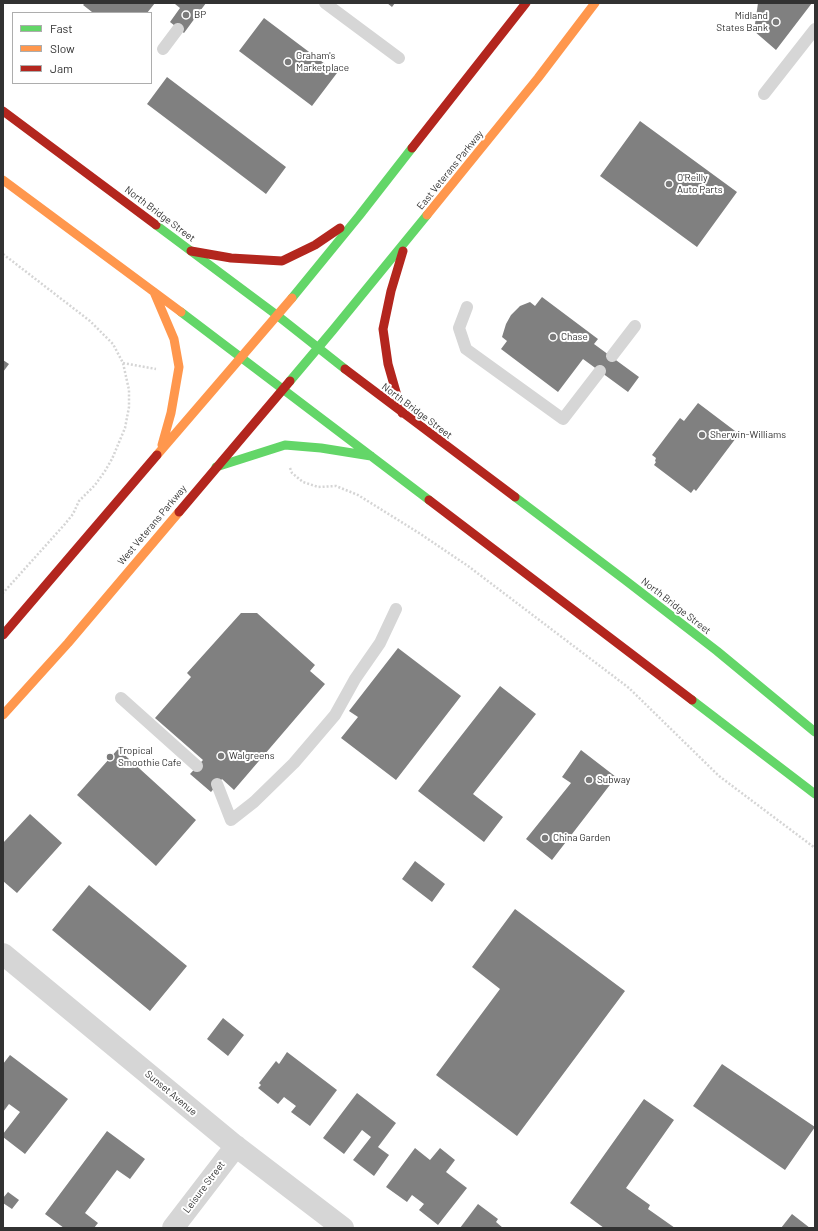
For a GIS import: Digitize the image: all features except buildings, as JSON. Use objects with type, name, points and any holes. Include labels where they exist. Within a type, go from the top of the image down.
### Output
[{"type":"main road","points":[[3,635],[241,357],[278,316],[359,216],[526,3]]},
{"type":"main road","name":"East Veterans Parkway","points":[[318,348],[538,78],[595,3]]},
{"type":"main road","name":"North Bridge Street","points":[[3,111],[278,316],[402,413],[625,580],[717,652],[815,732]]},
{"type":"main road","points":[[3,180],[241,357],[815,794]]},
{"type":"main road","points":[[190,251],[232,258],[282,261],[316,245],[359,216]]},
{"type":"main road","points":[[402,413],[388,364],[383,329],[391,291],[405,242]]},
{"type":"main road","points":[[154,292],[174,339],[179,367],[171,412],[161,451]]},
{"type":"main road","name":"West Veterans Parkway","points":[[3,715],[68,643],[318,348]]},
{"type":"main road","points":[[216,468],[285,445],[321,448],[371,456]]},
{"type":"street","name":"Sunset Avenue","points":[[3,954],[236,1146],[343,1228]]},
{"type":"street","name":"Leisure Street","points":[[173,1228],[236,1146]]},
{"type":"lane","points":[[326,3],[399,58]]},
{"type":"lane","points":[[764,94],[815,28]]},
{"type":"lane","points":[[163,49],[178,29]]},
{"type":"lane","points":[[800,48],[815,40]]},
{"type":"lane","points":[[467,307],[459,328],[466,349],[563,418],[600,371]]},
{"type":"lane","points":[[612,356],[635,326]]},
{"type":"lane","points":[[217,784],[231,820],[254,802],[294,763],[335,715],[355,679],[380,644],[396,609]]},
{"type":"lane","points":[[121,698],[197,766]]},
{"type":"path","points":[[3,254],[90,321],[113,344],[123,363],[128,390],[129,407],[125,428],[112,459],[95,485],[79,501],[73,514],[65,524],[3,593]]},
{"type":"path","points":[[123,363],[161,370]]},
{"type":"path","points":[[288,464],[292,473],[303,482],[318,487],[336,486],[358,495],[468,566],[629,688],[719,776],[815,848]]},
{"type":"traffic: fast","points":[[292,298],[412,148]]},
{"type":"traffic: fast","points":[[290,381],[427,215]]},
{"type":"traffic: fast","points":[[156,225],[278,316],[345,369]]},
{"type":"traffic: fast","points":[[181,312],[429,500]]},
{"type":"traffic: fast","points":[[216,467],[285,445],[321,448],[371,456]]},
{"type":"traffic: fast","points":[[515,497],[717,651],[815,732]]},
{"type":"traffic: fast","points":[[692,700],[815,794]]},
{"type":"traffic: slow","points":[[427,215],[538,78],[595,3]]},
{"type":"traffic: slow","points":[[3,180],[181,312]]},
{"type":"traffic: slow","points":[[154,292],[174,339],[179,367],[171,413],[162,445]]},
{"type":"traffic: slow","points":[[157,455],[292,298]]},
{"type":"traffic: slow","points":[[3,715],[68,643],[179,512]]},
{"type":"traffic: jam","points":[[412,148],[526,3]]},
{"type":"traffic: jam","points":[[3,111],[156,225]]},
{"type":"traffic: jam","points":[[191,251],[231,258],[282,261],[315,245],[340,228]]},
{"type":"traffic: jam","points":[[402,413],[388,364],[383,329],[391,291],[403,251]]},
{"type":"traffic: jam","points":[[345,369],[515,497]]},
{"type":"traffic: jam","points":[[179,512],[290,381]]},
{"type":"traffic: jam","points":[[3,635],[157,455]]},
{"type":"traffic: jam","points":[[429,500],[692,700]]},
{"type":"place","name":"BP","points":[[186,15]]},
{"type":"place","name":"Midland States Bank","points":[[776,22]]},
{"type":"place","name":"Graham's Marketplace","points":[[288,62]]},
{"type":"place","name":"O'Reilly Auto Parts","points":[[669,184]]},
{"type":"place","name":"Chase","points":[[553,337]]},
{"type":"place","name":"Sherwin-Williams","points":[[702,435]]},
{"type":"place","name":"Walgreens","points":[[221,756]]},
{"type":"place","name":"Tropical Smoothie Cafe","points":[[110,757]]},
{"type":"place","name":"Subway","points":[[589,780]]},
{"type":"place","name":"China Garden","points":[[545,838]]}]
